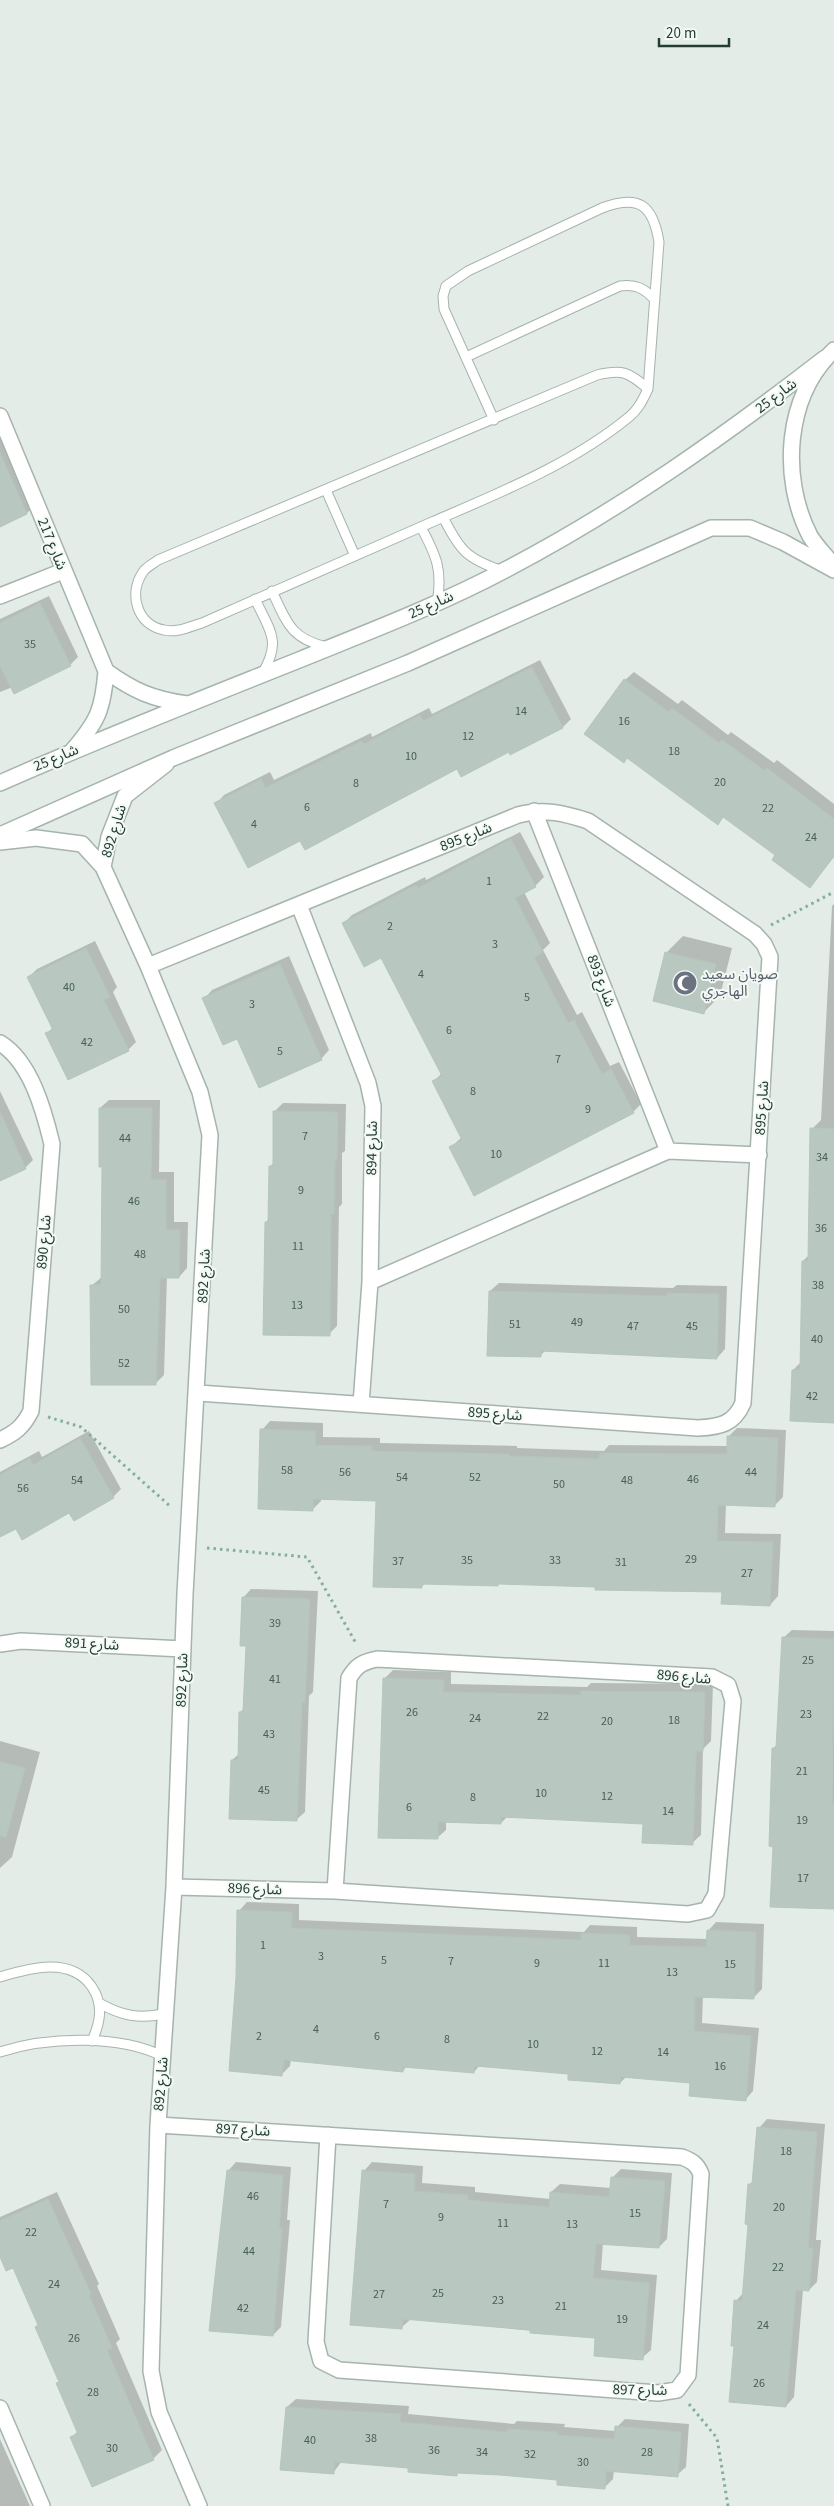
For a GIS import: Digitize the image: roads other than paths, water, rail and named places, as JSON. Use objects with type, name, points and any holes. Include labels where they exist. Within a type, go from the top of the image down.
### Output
[{"type":"street","points":[[830,354],[801,399],[790,445],[793,493],[810,537],[834,566]]},
{"type":"street","name":"شارع 25","points":[[0,783],[73,750],[330,648],[437,603],[504,571],[641,492],[728,432],[830,354]]},
{"type":"street","name":"شارع 217","points":[[0,416],[106,671],[104,700],[93,728],[73,750]]},
{"type":"street","points":[[0,835],[173,758],[408,663],[711,528],[750,528],[783,542],[834,570]]},
{"type":"street","points":[[0,596],[63,571]]},
{"type":"street","points":[[106,671],[130,688],[157,700],[187,704]]},
{"type":"street","points":[[0,793],[46,772],[73,750]]},
{"type":"street","name":"شارع 892","points":[[103,867],[109,837],[125,796],[173,758]]},
{"type":"street","name":"شارع 895","points":[[148,966],[518,815],[534,811],[566,814],[588,821],[756,934],[764,944],[770,957],[771,971],[743,1402],[739,1412],[731,1421],[718,1427],[698,1428],[198,1393]]},
{"type":"street","name":"شارع 893","points":[[534,811],[668,1151]]},
{"type":"street","name":"شارع 892","points":[[0,842],[36,838],[82,844],[103,867],[148,966],[200,1092],[210,1135],[198,1393],[183,1649],[174,1886],[158,2125],[152,2371],[159,2412],[199,2506]]},
{"type":"street","name":"شارع 894","points":[[300,905],[368,1084],[373,1106],[370,1282],[361,1404]]},
{"type":"street","name":"شارع 890","points":[[0,1044],[15,1056],[27,1073],[47,1121],[52,1144],[31,1411],[24,1424],[16,1432],[0,1440]]},
{"type":"street","points":[[370,1282],[668,1151],[759,1155]]},
{"type":"street","name":"شارع 891","points":[[0,1644],[20,1641],[183,1649]]},
{"type":"street","name":"شارع 896","points":[[174,1886],[335,1891],[688,1914],[707,1910],[716,1894],[733,1701],[728,1685],[722,1680],[712,1677],[377,1659],[366,1661],[356,1666],[349,1678],[335,1891]]},
{"type":"street","name":"شارع 897","points":[[158,2125],[328,2135],[682,2157],[690,2160],[698,2166],[700,2183],[688,2375],[677,2390],[658,2393],[339,2370],[321,2361],[316,2342],[328,2135]]},
{"type":"street","points":[[0,2408],[42,2506]]},
{"type":"lane","points":[[494,420],[444,308],[443,296],[446,286],[468,271],[620,202],[632,201],[648,208],[654,218],[659,242],[648,389],[641,404],[631,416],[593,443],[540,472],[444,517],[179,631],[163,630],[146,622],[136,607],[135,587],[143,571],[158,560],[494,420],[597,375],[614,371],[631,374],[648,389]]},
{"type":"lane","points":[[466,357],[620,286],[635,284],[647,291],[655,300]]},
{"type":"lane","points":[[326,490],[355,556]]},
{"type":"lane","points":[[444,517],[459,547],[483,564],[504,571]]},
{"type":"lane","points":[[421,527],[437,559],[440,571],[437,603]]},
{"type":"lane","points":[[272,592],[290,628],[299,637],[312,644],[330,648]]},
{"type":"lane","points":[[255,599],[271,632],[274,644],[272,658],[262,675]]},
{"type":"lane","points":[[0,1976],[30,1968],[55,1967],[76,1971],[86,1979],[99,2003],[100,2016],[92,2041]]},
{"type":"lane","points":[[99,2003],[131,2017],[146,2018],[164,2014]]},
{"type":"lane","points":[[0,2052],[38,2043],[92,2041],[141,2048],[164,2057]]},
{"type":"place","name":"صويان سعيد الهاجري","points":[[685,983]]}]
